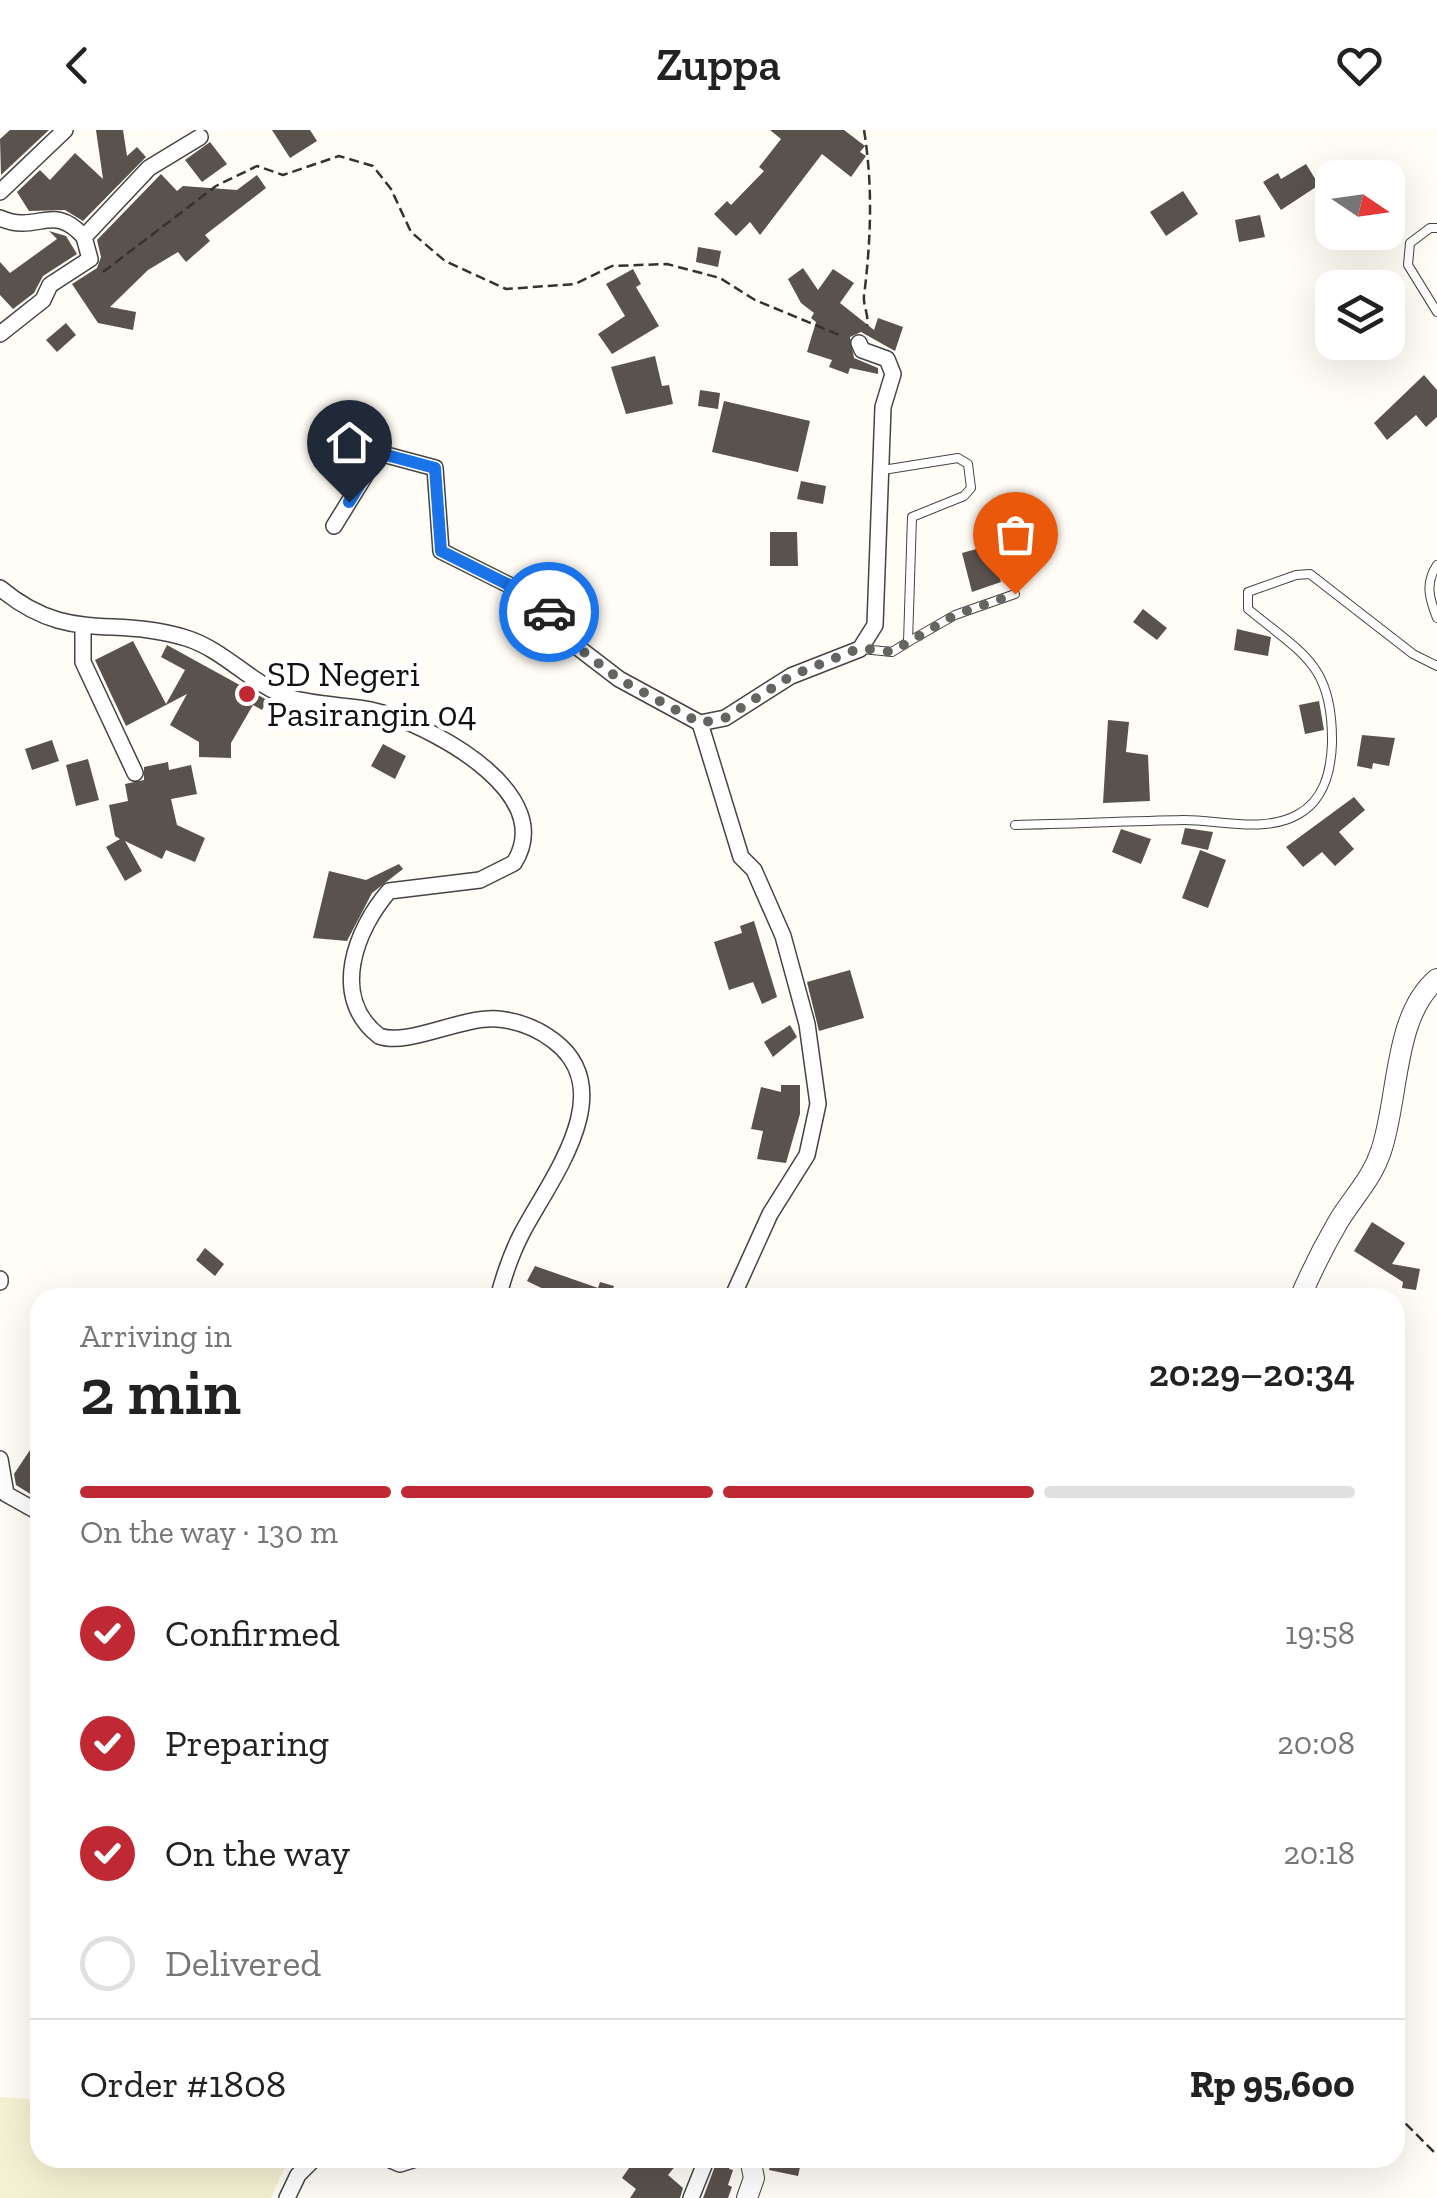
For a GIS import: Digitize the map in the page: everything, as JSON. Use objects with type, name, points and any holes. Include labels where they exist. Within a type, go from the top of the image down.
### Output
[{"type":"street","points":[[0,192],[64,130]]},
{"type":"street","points":[[84,237],[149,168],[200,137]]},
{"type":"street","points":[[0,218],[26,226],[58,217],[70,221],[84,237],[90,258],[50,284],[43,300],[0,334]]},
{"type":"street","points":[[334,526],[379,453],[435,468],[441,551],[527,594],[558,620],[576,646],[619,679],[700,723],[725,718],[791,676],[860,648],[877,616],[884,407],[891,364],[862,350],[860,342]]},
{"type":"street","points":[[0,588],[30,611],[83,628],[189,639],[286,696],[368,710],[405,722],[480,764],[516,804],[523,837],[514,863],[480,880],[389,891],[366,920],[350,962],[359,1005],[378,1036],[399,1038],[470,1020],[520,1023],[560,1045],[576,1068],[581,1100],[578,1125],[512,1252],[501,1288]]},
{"type":"street","points":[[83,628],[83,662],[136,773]]},
{"type":"street","points":[[700,723],[741,857],[754,870],[783,936],[807,1024],[818,1104],[807,1156],[770,1214],[737,1288]]},
{"type":"street","points":[[1305,1288],[1340,1219],[1375,1169],[1392,1114],[1410,1022],[1426,988],[1437,979]]},
{"type":"street","points":[[0,1458],[6,1494],[30,1507]]},
{"type":"street","points":[[287,2198],[305,2168]]},
{"type":"street","points":[[691,2198],[702,2168]]},
{"type":"street","points":[[748,2198],[754,2178],[752,2168]]},
{"type":"lane","points":[[1437,228],[1430,228],[1410,243],[1408,265],[1437,312]]},
{"type":"lane","points":[[883,470],[958,458],[968,464],[971,480],[968,494],[912,517],[908,642]]},
{"type":"lane","points":[[1437,565],[1429,576],[1429,598],[1437,618]]},
{"type":"lane","points":[[1015,825],[1186,820],[1257,824],[1294,816],[1314,804],[1332,761],[1330,692],[1307,660],[1248,609],[1248,592],[1274,581],[1310,574],[1398,643],[1437,666]]},
{"type":"lane","points":[[860,648],[892,652],[955,615],[1015,594]]},
{"type":"path","points":[[90,258],[105,274],[216,186],[257,166],[283,174],[339,156],[373,166],[391,189],[410,232],[445,260],[481,281],[506,289],[538,290],[575,284],[612,266],[666,264],[720,278],[802,321],[860,342],[869,320],[863,299],[872,231],[864,130]]},
{"type":"path","points":[[1405,2122],[1437,2156]]},
{"type":"shaded area","points":[[0,2097],[30,2099],[30,2168],[284,2168],[271,2198],[0,2198]]},
{"type":"building","points":[[10,130],[49,130],[1,175],[0,139]]},
{"type":"building","points":[[96,130],[123,130],[127,156],[137,147],[146,157],[83,221],[65,210],[29,211],[17,192],[40,170],[50,180],[75,153],[103,179]]},
{"type":"building","points":[[272,130],[310,130],[317,141],[290,158]]},
{"type":"building","points":[[770,130],[844,130],[865,146],[860,152],[866,156],[851,177],[822,154],[760,235],[750,222],[736,236],[714,214],[727,201],[731,205],[764,171],[759,167],[781,139]]},
{"type":"building","points":[[210,142],[227,164],[202,182],[185,160]]},
{"type":"building","points":[[1306,164],[1315,179],[1315,188],[1281,210],[1263,182],[1278,173],[1281,179]]},
{"type":"building","points":[[161,174],[177,191],[183,186],[237,190],[257,175],[266,188],[205,235],[210,241],[186,262],[178,252],[148,270],[110,307],[136,312],[133,330],[98,323],[72,284],[97,268],[101,257],[97,240]]},
{"type":"building","points":[[1183,191],[1198,214],[1166,236],[1150,212]]},
{"type":"building","points":[[1260,215],[1265,237],[1239,242],[1235,220]]},
{"type":"building","points":[[49,231],[66,236],[77,254],[43,276],[34,293],[13,309],[0,295],[0,262],[10,273],[57,239]]},
{"type":"building","points":[[698,247],[721,251],[718,267],[696,262]]},
{"type":"building","points":[[803,268],[818,290],[833,269],[854,283],[840,303],[874,330],[878,318],[903,327],[895,351],[861,332],[850,337],[854,358],[878,368],[878,374],[850,368],[848,374],[829,367],[832,360],[807,352],[816,322],[811,318],[814,313],[801,303],[788,279]]},
{"type":"building","points":[[633,269],[641,284],[636,287],[659,326],[612,354],[598,334],[625,316],[606,284]]},
{"type":"building","points":[[66,323],[76,335],[57,352],[46,340]]},
{"type":"building","points":[[655,356],[662,386],[669,385],[673,404],[626,414],[611,367]]},
{"type":"building","points":[[1424,375],[1437,390],[1437,417],[1426,427],[1416,415],[1387,440],[1374,423]]},
{"type":"building","points":[[700,390],[720,393],[718,409],[698,406]]},
{"type":"building","points":[[724,401],[810,421],[798,472],[712,452]]},
{"type":"building","points":[[801,481],[826,486],[823,504],[797,499]]},
{"type":"building","points":[[770,532],[797,532],[798,566],[770,566]]},
{"type":"building","points":[[991,545],[1001,582],[972,592],[962,553]]},
{"type":"building","points":[[1143,609],[1167,628],[1157,640],[1133,622]]},
{"type":"building","points":[[1237,629],[1271,637],[1268,656],[1234,650]]},
{"type":"building","points":[[133,641],[166,704],[185,670],[161,657],[167,645],[267,700],[262,710],[253,705],[231,743],[231,758],[199,757],[199,742],[170,725],[187,694],[126,726],[95,660]]},
{"type":"building","points":[[1319,701],[1324,730],[1305,734],[1299,705]]},
{"type":"building","points":[[1108,720],[1129,722],[1126,752],[1148,755],[1150,801],[1103,803]]},
{"type":"building","points":[[1362,735],[1395,738],[1389,766],[1357,766]]},
{"type":"building","points":[[52,740],[59,761],[32,770],[25,749]]},
{"type":"building","points":[[383,744],[406,756],[395,779],[371,766]]},
{"type":"building","points":[[88,759],[99,800],[76,806],[66,765]]},
{"type":"building","points":[[168,762],[169,770],[191,765],[197,794],[171,799],[177,825],[205,838],[195,862],[166,850],[162,859],[125,841],[142,871],[125,881],[106,847],[120,839],[115,836],[109,805],[128,801],[125,784],[144,780],[144,767]]},
{"type":"building","points":[[1354,797],[1365,810],[1339,832],[1354,849],[1335,866],[1322,852],[1303,867],[1286,847]]},
{"type":"building","points":[[1185,828],[1213,832],[1208,850],[1181,844]]},
{"type":"building","points":[[1121,829],[1151,839],[1141,864],[1112,852]]},
{"type":"building","points":[[1200,850],[1226,860],[1208,908],[1182,898]]},
{"type":"building","points":[[399,864],[403,869],[372,893],[347,941],[313,938],[329,871],[366,880]]},
{"type":"building","points":[[754,921],[777,997],[762,1004],[753,982],[729,990],[714,942],[742,933],[740,926]]},
{"type":"building","points":[[850,970],[864,1018],[819,1031],[807,982]]},
{"type":"building","points":[[790,1025],[797,1037],[773,1057],[764,1042]]},
{"type":"building","points":[[781,1085],[800,1085],[800,1114],[786,1163],[757,1159],[763,1131],[751,1129],[761,1087],[781,1092]]},
{"type":"building","points":[[1372,1222],[1405,1243],[1392,1264],[1420,1269],[1416,1290],[1402,1288],[1403,1282],[1354,1251]]},
{"type":"building","points":[[205,1248],[224,1264],[215,1276],[196,1260]]},
{"type":"building","points":[[535,1266],[598,1288],[541,1288],[527,1281]]},
{"type":"building","points":[[30,1450],[30,1494],[16,1485],[14,1474]]},
{"type":"building","points":[[629,2168],[674,2168],[668,2175],[683,2188],[680,2198],[630,2198],[636,2189],[622,2178]]},
{"type":"building","points":[[714,2168],[733,2170],[728,2198],[703,2198]]},
{"type":"building","points":[[770,2168],[800,2168],[798,2176]]},
{"type":"way so far","points":[[549,612],[576,646],[619,679],[700,723],[725,718],[752,696],[791,676],[860,648],[871,652],[898,650],[955,615],[1015,594]]},
{"type":"place","name":"SD Negeri Pasirangin 04","points":[[247,694]]},
{"type":"route","points":[[349,502],[379,453],[435,468],[441,551],[527,594],[549,612]]}]
